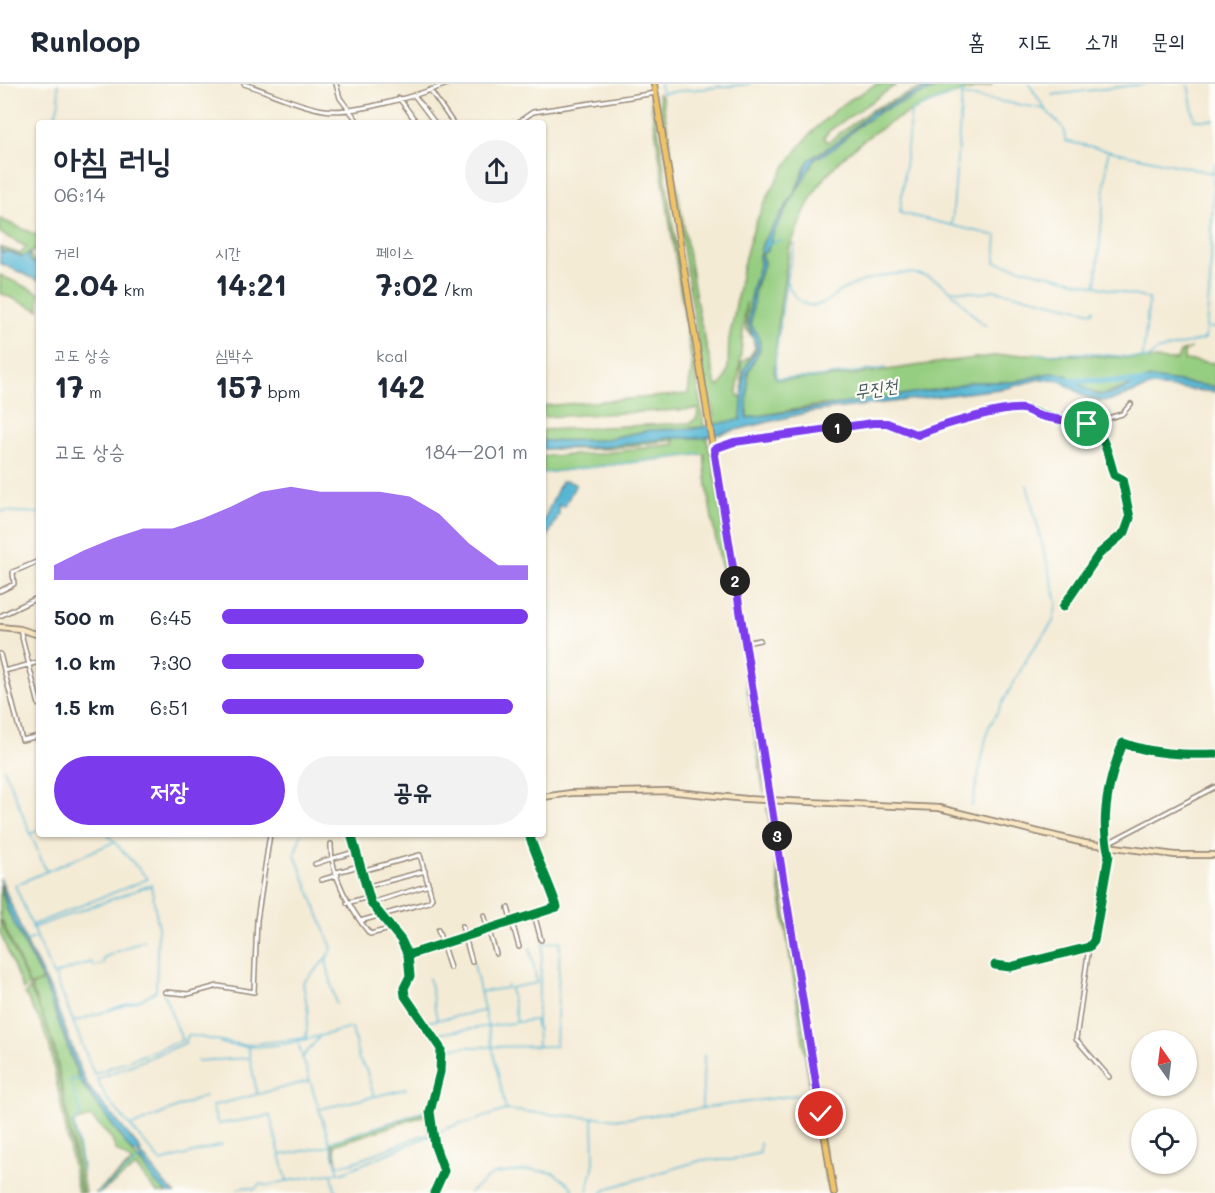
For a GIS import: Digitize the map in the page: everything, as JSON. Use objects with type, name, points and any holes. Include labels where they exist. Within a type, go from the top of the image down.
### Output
[{"type":"main road","points":[[654,84],[834,1193]]},
{"type":"main road","points":[[0,627],[20,629],[36,634]]},
{"type":"main road","points":[[546,797],[571,793],[667,790],[771,800],[939,808],[1104,845],[1175,855],[1215,855]]},
{"type":"street","points":[[244,84],[324,110],[348,110],[447,84]]},
{"type":"street","points":[[336,84],[340,98],[356,120]]},
{"type":"street","points":[[430,90],[451,120]]},
{"type":"street","points":[[521,120],[533,112],[656,93]]},
{"type":"street","points":[[414,94],[433,120]]},
{"type":"street","points":[[399,98],[414,119]]},
{"type":"street","points":[[713,447],[734,442],[873,423],[887,423],[918,435],[941,425],[964,422],[991,413],[1022,409],[1042,417],[1087,424],[1122,414],[1131,404]]},
{"type":"street","points":[[1063,608],[1099,554],[1125,532],[1130,518],[1122,479],[1114,475],[1100,435],[1087,424]]},
{"type":"street","points":[[0,591],[14,584],[13,572],[36,562]]},
{"type":"street","points":[[0,616],[36,598]]},
{"type":"street","points":[[20,629],[36,694]]},
{"type":"street","points":[[745,643],[760,640]]},
{"type":"street","points":[[0,654],[22,740],[36,736]]},
{"type":"street","points":[[4,671],[36,663]]},
{"type":"street","points":[[1109,1077],[1076,1039],[1089,947],[1094,941],[1109,855],[1104,845],[1109,780],[1123,743],[1136,748],[1182,755],[1215,754]]},
{"type":"street","points":[[1104,845],[1215,787]]},
{"type":"street","points":[[165,992],[188,994],[218,986],[254,992],[256,920],[270,837]]},
{"type":"street","points":[[352,837],[370,903],[378,916],[401,940],[408,956],[410,976],[404,988],[405,996],[441,1049],[440,1072],[430,1106],[433,1136],[444,1171],[434,1193]]},
{"type":"street","points":[[408,956],[557,907],[549,880],[539,866],[530,837]]},
{"type":"street","points":[[331,844],[347,903],[372,934],[391,929]]},
{"type":"street","points":[[315,864],[356,852]]},
{"type":"street","points":[[360,921],[429,902],[432,898],[419,855],[361,871]]},
{"type":"street","points":[[321,880],[359,866]]},
{"type":"street","points":[[365,887],[425,871]]},
{"type":"street","points":[[370,903],[429,885]]},
{"type":"street","points":[[347,903],[368,897]]},
{"type":"street","points":[[508,908],[519,947]]},
{"type":"street","points":[[484,915],[496,954]]},
{"type":"street","points":[[534,915],[541,940]]},
{"type":"street","points":[[462,926],[472,962]]},
{"type":"street","points":[[438,930],[450,968]]},
{"type":"street","points":[[995,965],[1010,966],[1089,947]]},
{"type":"green space","points":[[876,84],[897,84],[829,131],[824,137],[828,142],[871,110],[930,84],[937,84],[872,112],[835,144],[816,154],[806,165],[795,192],[763,242],[759,256],[760,265],[752,288],[748,323],[757,349],[748,361],[743,379],[743,396],[743,415],[737,421],[715,425],[710,396],[707,396],[658,94],[662,97],[699,316],[716,385],[720,386],[728,368],[729,341],[744,262],[758,217],[768,195],[794,154],[810,135],[845,103]],"holes":[[[746,302],[746,328],[753,338],[755,348],[750,356],[741,363],[743,396],[740,398],[737,394]]]},
{"type":"green space","points":[[945,84],[993,84],[932,102],[875,132],[850,151],[828,174],[810,200],[790,247],[778,325],[774,373],[776,379],[834,376],[950,361],[1029,354],[1177,360],[1180,352],[1191,348],[1184,352],[1184,360],[1215,363],[1215,387],[1150,378],[1103,395],[1089,391],[1064,374],[1044,374],[1014,382],[971,382],[966,385],[846,404],[821,405],[747,418],[747,376],[750,363],[759,352],[760,341],[751,326],[752,299],[764,261],[761,255],[767,251],[774,231],[815,159],[831,150],[879,112]]},
{"type":"green space","points":[[653,95],[704,427],[650,430],[602,440],[546,441],[546,430],[690,423],[697,418],[698,409],[546,417],[546,406],[688,394],[692,365],[650,96]]},
{"type":"green space","points":[[0,219],[36,235],[36,252],[33,250],[30,256],[36,264],[28,260],[30,252],[23,257],[6,251],[1,252],[0,247],[20,254],[27,247],[0,233]]},
{"type":"green space","points":[[0,275],[36,292],[36,309],[0,293]]},
{"type":"green space","points":[[706,437],[713,462],[761,761],[764,793],[732,596],[723,573],[714,528],[705,454],[546,473],[546,456],[598,454],[675,444],[674,440],[607,449],[546,449],[605,447],[650,439]]},
{"type":"green space","points":[[767,807],[831,1193],[829,1193],[820,1152]]},
{"type":"green space","points":[[0,885],[7,909],[42,980],[30,986],[0,916]]},
{"type":"green space","points":[[0,919],[29,986],[23,990],[0,932]]},
{"type":"green space","points":[[43,981],[46,987],[80,1082],[131,1151],[167,1193],[157,1193],[136,1167],[100,1193],[129,1166],[95,1193],[132,1162],[116,1150],[111,1138],[91,1117],[73,1122],[85,1193],[82,1193],[54,1045],[31,987]]},
{"type":"green space","points":[[30,989],[48,1027],[53,1045],[81,1193],[78,1193],[50,1047],[42,1025],[25,994]]},
{"type":"green space","points":[[428,1111],[431,1132],[428,1132],[426,1115],[334,1145],[337,1165],[331,1142]]},
{"type":"water","points":[[937,84],[945,84],[879,112],[856,128],[835,148],[815,159],[774,231],[767,251],[761,254],[764,264],[755,286],[751,324],[758,336],[760,349],[748,372],[747,418],[954,387],[971,382],[1014,382],[1050,373],[1064,374],[1096,395],[1111,394],[1150,378],[1215,387],[1215,392],[1152,386],[1113,400],[1101,401],[1086,397],[1061,381],[1040,379],[1007,388],[809,412],[703,438],[669,438],[605,447],[546,449],[546,441],[602,440],[650,430],[693,429],[741,419],[744,370],[757,349],[748,323],[752,288],[760,263],[759,256],[763,242],[795,192],[809,160],[835,144],[872,112]]},
{"type":"water","points":[[0,248],[3,253],[6,251],[23,257],[30,252],[29,260],[36,264],[36,280],[0,263]]},
{"type":"water","points":[[561,482],[576,484],[564,507],[558,505],[559,514],[546,540],[546,515]]},
{"type":"water","points":[[0,878],[29,948],[50,989],[86,1084],[141,1150],[140,1152],[165,1184],[175,1193],[167,1193],[154,1181],[137,1153],[131,1151],[81,1082],[46,987],[7,909]]},
{"type":"waterway","points":[[54,120],[59,102],[58,84]]},
{"type":"waterway","points":[[660,84],[661,91]]},
{"type":"waterway","points":[[661,93],[749,84]]},
{"type":"waterway","points":[[1029,84],[1046,110],[1062,127]]},
{"type":"waterway","points":[[1052,95],[1145,84]]},
{"type":"waterway","points":[[1188,84],[1194,118]]},
{"type":"waterway","points":[[962,95],[962,91],[911,111],[900,213],[997,236],[995,262],[1044,274]]},
{"type":"waterway","points":[[952,224],[962,95],[1045,109]]},
{"type":"waterway","points":[[1194,120],[1214,120]]},
{"type":"waterway","points":[[1064,129],[1065,141],[1212,173],[1215,163]]},
{"type":"waterway","points":[[1096,284],[1108,152]]},
{"type":"waterway","points":[[1036,354],[1086,353],[1148,359],[1156,351],[1205,339],[1210,282],[1214,172]]},
{"type":"waterway","points":[[768,244],[781,240]]},
{"type":"waterway","points":[[795,244],[786,280],[795,297],[805,304],[823,303],[842,290],[879,277],[918,274],[929,277],[948,288],[986,326]]},
{"type":"waterway","points":[[1046,274],[1149,299],[1143,357]]},
{"type":"waterway","points":[[786,281],[775,359],[776,378],[811,378],[886,368]]},
{"type":"waterway","points":[[952,290],[982,293],[993,290],[1042,300]]},
{"type":"waterway","points":[[1044,301],[1093,312],[1094,309]]},
{"type":"waterway","points":[[1209,328],[1215,328]]},
{"type":"waterway","name":"무진천","points":[[1066,380],[1146,383]]},
{"type":"waterway","points":[[546,473],[701,454]]},
{"type":"waterway","points":[[972,806],[988,729],[1029,655],[1053,622],[1057,602],[1027,485]]},
{"type":"waterway","points":[[0,511],[36,513]]},
{"type":"waterway","points":[[4,769],[46,871]]},
{"type":"waterway","points":[[30,834],[36,831]]},
{"type":"waterway","points":[[32,925],[148,879],[110,837]]},
{"type":"waterway","points":[[295,853],[300,837]]},
{"type":"waterway","points":[[114,842],[15,885],[53,975],[91,962],[94,966],[104,964],[103,958],[144,940]]},
{"type":"waterway","points":[[221,1145],[161,1162],[107,1099],[97,1079],[185,1043],[188,1035],[243,1045],[306,1038],[308,1012],[303,983],[327,958],[332,948],[295,855]]},
{"type":"waterway","points":[[32,928],[151,885],[158,924],[156,991],[140,1000],[73,1022]]},
{"type":"waterway","points":[[25,941],[35,938]]},
{"type":"waterway","points":[[422,1019],[444,1048],[527,1046],[541,1046],[556,1046],[560,941],[543,944],[537,1019],[538,1047]]},
{"type":"waterway","points":[[517,1021],[510,988],[537,983],[530,947]]},
{"type":"waterway","points":[[326,960],[336,1004]]},
{"type":"waterway","points":[[474,964],[506,1110]]},
{"type":"waterway","points":[[55,976],[94,1074],[182,1040],[163,992]]},
{"type":"waterway","points":[[429,978],[437,1019]]},
{"type":"waterway","points":[[480,992],[507,988],[507,985]]},
{"type":"waterway","points":[[426,1022],[483,1011]]},
{"type":"waterway","points":[[436,1034],[533,1020],[535,1020],[537,1030]]},
{"type":"waterway","points":[[220,1043],[253,1047],[270,1046],[352,1028],[359,1060],[366,1069],[374,1096]]},
{"type":"waterway","points":[[302,1058],[320,1036]]},
{"type":"waterway","points":[[298,1043],[339,1172]]},
{"type":"waterway","points":[[248,1048],[257,1093]]},
{"type":"waterway","points":[[702,1108],[704,1055]]},
{"type":"waterway","points":[[197,1061],[249,1058]]},
{"type":"waterway","points":[[81,1081],[73,1078],[70,1082],[81,1112],[80,1117],[74,1123],[83,1171]]},
{"type":"waterway","points":[[287,1181],[270,1116],[218,1124],[212,1106],[309,1081]]},
{"type":"waterway","points":[[320,1109],[406,1089]]},
{"type":"waterway","points":[[587,1193],[594,1163],[593,1117],[621,1119],[811,1093]]},
{"type":"waterway","points":[[132,1126],[205,1096]]},
{"type":"waterway","points":[[331,1142],[428,1110]]},
{"type":"waterway","points":[[238,1189],[246,1187],[255,1189],[260,1184],[269,1186],[281,1182],[341,1173],[460,1123],[507,1110],[592,1118]]},
{"type":"waterway","points":[[338,1165],[352,1163],[420,1136],[431,1135]]},
{"type":"waterway","points":[[601,1193],[612,1187],[702,1160],[730,1160],[760,1153],[760,1143]]},
{"type":"waterway","points":[[282,1155],[330,1146]]},
{"type":"waterway","points":[[98,1193],[141,1158]]},
{"type":"waterway","points":[[469,1193],[493,1174],[533,1170],[554,1173],[570,1185],[575,1193]]},
{"type":"waterway","points":[[332,1175],[336,1193]]},
{"type":"cycle path","points":[[714,449],[734,442],[873,423],[887,423],[918,435],[970,418],[1012,409],[1027,410],[1057,419],[1078,422],[1093,428],[1102,439],[1114,475],[1122,479],[1130,518],[1125,532],[1099,554],[1063,607]]},
{"type":"cycle path","points":[[995,965],[1010,967],[1089,947],[1094,941],[1109,855],[1105,827],[1107,799],[1123,743],[1145,750],[1168,753],[1215,754]]},
{"type":"cycle path","points":[[352,837],[371,903],[401,940],[408,955],[557,907],[530,837]]},
{"type":"cycle path","points":[[408,955],[410,976],[404,988],[405,996],[441,1049],[440,1072],[430,1112],[435,1146],[444,1171],[434,1193]]},
{"type":"route","points":[[821,1114],[714,449],[719,445],[734,442],[873,423],[887,423],[918,435],[941,425],[964,422],[991,413],[1022,409],[1042,417],[1087,424]]}]
